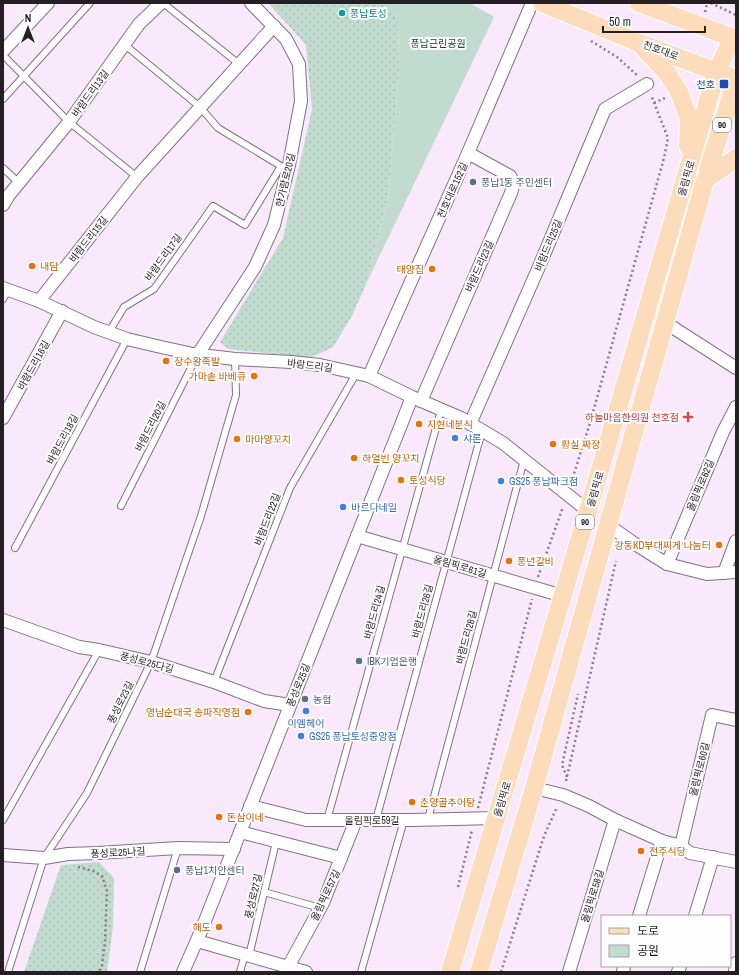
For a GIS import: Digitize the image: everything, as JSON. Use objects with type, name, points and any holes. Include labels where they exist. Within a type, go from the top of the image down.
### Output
[{"type":"main road","name":"천호대로","points":[[542,3],[639,43],[717,70],[736,80]]},
{"type":"main road","points":[[641,3],[735,39],[736,71]]},
{"type":"main road","name":"올림픽로","points":[[450,972],[563,596],[717,70],[735,39]]},
{"type":"main road","points":[[639,43],[666,73],[679,92],[689,119],[687,174]]},
{"type":"main road","name":"올림픽로","points":[[479,972],[534,788],[666,323],[706,175],[736,80]]},
{"type":"main road","points":[[698,136],[708,133],[712,141],[705,165],[706,175],[736,158]]},
{"type":"street","points":[[3,50],[48,3]]},
{"type":"street","name":"바람드리13길","points":[[3,205],[19,183],[70,122],[139,24],[162,3]]},
{"type":"street","name":"한가람로20길","points":[[198,354],[255,267],[274,225],[285,168],[301,101],[299,64],[286,39],[251,3]]},
{"type":"street","name":"천호대로152길","points":[[369,376],[468,153],[532,3]]},
{"type":"street","name":"바람드리15길","points":[[39,301],[137,177],[274,26]]},
{"type":"street","name":"바람드리25길","points":[[470,424],[538,269],[604,109],[647,84]]},
{"type":"street","name":"바람드리23길","points":[[416,399],[512,193],[514,183],[510,176],[468,153]]},
{"type":"street","name":"바람드리길","points":[[5,293],[39,301],[127,339],[235,360],[291,362],[320,365],[357,372],[369,376],[470,424],[503,443],[588,511]]},
{"type":"street","name":"바람드리16길","points":[[3,418],[62,311]]},
{"type":"street","points":[[666,323],[736,368]]},
{"type":"street","name":"풍성로25길","points":[[183,972],[197,941],[357,536],[416,399]]},
{"type":"street","name":"올림픽로62길","points":[[667,564],[723,432],[736,407]]},
{"type":"street","points":[[608,525],[667,564],[707,574],[730,573],[736,541]]},
{"type":"street","name":"올림픽로61길","points":[[357,536],[563,596]]},
{"type":"street","name":"풍성로25다길","points":[[3,620],[79,647],[151,662],[214,682],[264,702],[290,705]]},
{"type":"street","name":"올림픽로60길","points":[[681,846],[712,715],[736,720]]},
{"type":"street","points":[[534,788],[563,795],[662,841],[681,846],[690,853],[736,861]]},
{"type":"street","name":"올림픽로59길","points":[[250,806],[306,820],[496,818]]},
{"type":"street","name":"올림픽로57길","points":[[288,967],[320,908],[356,820]]},
{"type":"street","name":"올림픽로58길","points":[[569,972],[615,820]]},
{"type":"street","points":[[240,832],[341,858]]},
{"type":"street","points":[[639,915],[662,841]]},
{"type":"street","name":"풍성로25나길","points":[[3,855],[44,858],[68,854],[178,848],[234,848]]},
{"type":"street","points":[[695,915],[713,857]]},
{"type":"street","points":[[197,941],[306,972]]},
{"type":"street","points":[[735,972],[736,963]]},
{"type":"lane","points":[[3,99],[90,3]]},
{"type":"lane","points":[[162,3],[239,64]]},
{"type":"lane","points":[[125,45],[200,107],[218,128],[285,168]]},
{"type":"lane","points":[[3,55],[70,122],[137,177]]},
{"type":"lane","points":[[3,168],[19,183]]},
{"type":"lane","name":"바람드리17길","points":[[109,332],[124,307],[154,289],[213,206],[246,225],[285,168]]},
{"type":"lane","name":"바람드리18길","points":[[15,548],[127,339]]},
{"type":"lane","name":"바람드리20길","points":[[121,506],[198,354]]},
{"type":"lane","name":"풍성로23길","points":[[8,972],[44,858],[87,793],[151,662],[201,516],[236,395],[235,360]]},
{"type":"lane","name":"바람드리22길","points":[[214,682],[290,488],[357,372]]},
{"type":"lane","name":"바람드리24길","points":[[327,820],[441,410]]},
{"type":"lane","name":"바람드리26길","points":[[376,820],[482,431]]},
{"type":"lane","name":"바람드리28길","points":[[428,819],[524,460]]},
{"type":"lane","points":[[3,820],[99,650]]},
{"type":"lane","points":[[361,972],[404,820]]},
{"type":"lane","name":"풍성로27길","points":[[240,972],[247,955],[276,842]]},
{"type":"lane","points":[[140,972],[178,848]]},
{"type":"lane","points":[[264,892],[320,908]]},
{"type":"path","points":[[711,3],[736,16]]},
{"type":"path","points":[[458,887],[535,588],[568,494],[590,424],[664,158],[668,138],[647,84],[617,57],[591,41]]},
{"type":"path","points":[[654,103],[671,96]]},
{"type":"path","points":[[566,781],[616,557]]},
{"type":"path","points":[[501,972],[544,836],[557,806]]},
{"type":"path","points":[[68,854],[76,867],[93,871],[102,876],[107,891],[105,941],[102,966],[99,972]]},
{"type":"green space","points":[[268,3],[388,3],[398,21],[399,72],[388,198],[367,282],[352,316],[333,347],[310,358],[228,349],[220,342],[283,238],[312,109],[306,45]]},
{"type":"green space","name":"풍납근린공원","points":[[388,3],[470,3],[494,17],[367,282],[388,198],[399,72],[398,21]]},
{"type":"green space","points":[[99,862],[114,878],[113,927],[107,972],[24,972],[61,865]]},
{"type":"place","name":"풍납토성","points":[[342,13]]},
{"type":"place","name":"천호","points":[[724,84]]},
{"type":"place","name":"풍납1동 주민센터","points":[[473,182]]},
{"type":"place","name":"내담","points":[[32,266]]},
{"type":"place","name":"태양집","points":[[432,269]]},
{"type":"place","name":"장수왕족발","points":[[166,361]]},
{"type":"place","name":"가마솥 바베큐","points":[[254,376]]},
{"type":"place","name":"하늘마음한의원 천호점","points":[[688,417]]},
{"type":"place","name":"지현네분식","points":[[419,424]]},
{"type":"place","name":"샤론","points":[[455,438]]},
{"type":"place","name":"마마양꼬치","points":[[237,439]]},
{"type":"place","name":"황실 짜장","points":[[553,444]]},
{"type":"place","name":"하얼빈 양꼬치","points":[[354,458]]},
{"type":"place","name":"토성식당","points":[[401,480]]},
{"type":"place","name":"GS25 풍납파크점","points":[[501,481]]},
{"type":"place","name":"바르다네일","points":[[343,507]]},
{"type":"place","name":"강동KD부대찌게 나눔터","points":[[719,545]]},
{"type":"place","name":"풍년갈비","points":[[509,561]]},
{"type":"place","name":"IBK기업은행","points":[[359,661]]},
{"type":"place","name":"농협","points":[[305,699]]},
{"type":"place","name":"이엠헤어","points":[[306,711]]},
{"type":"place","name":"영남순대국 송파직영점","points":[[248,712]]},
{"type":"place","name":"GS25 풍납토성중앙점","points":[[301,736]]},
{"type":"place","name":"춘양골추어탕","points":[[412,802]]},
{"type":"place","name":"돈삼이네","points":[[219,817]]},
{"type":"place","name":"전주식당","points":[[641,851]]},
{"type":"place","name":"풍납1치안센터","points":[[177,870]]},
{"type":"place","name":"해도","points":[[219,927]]}]
